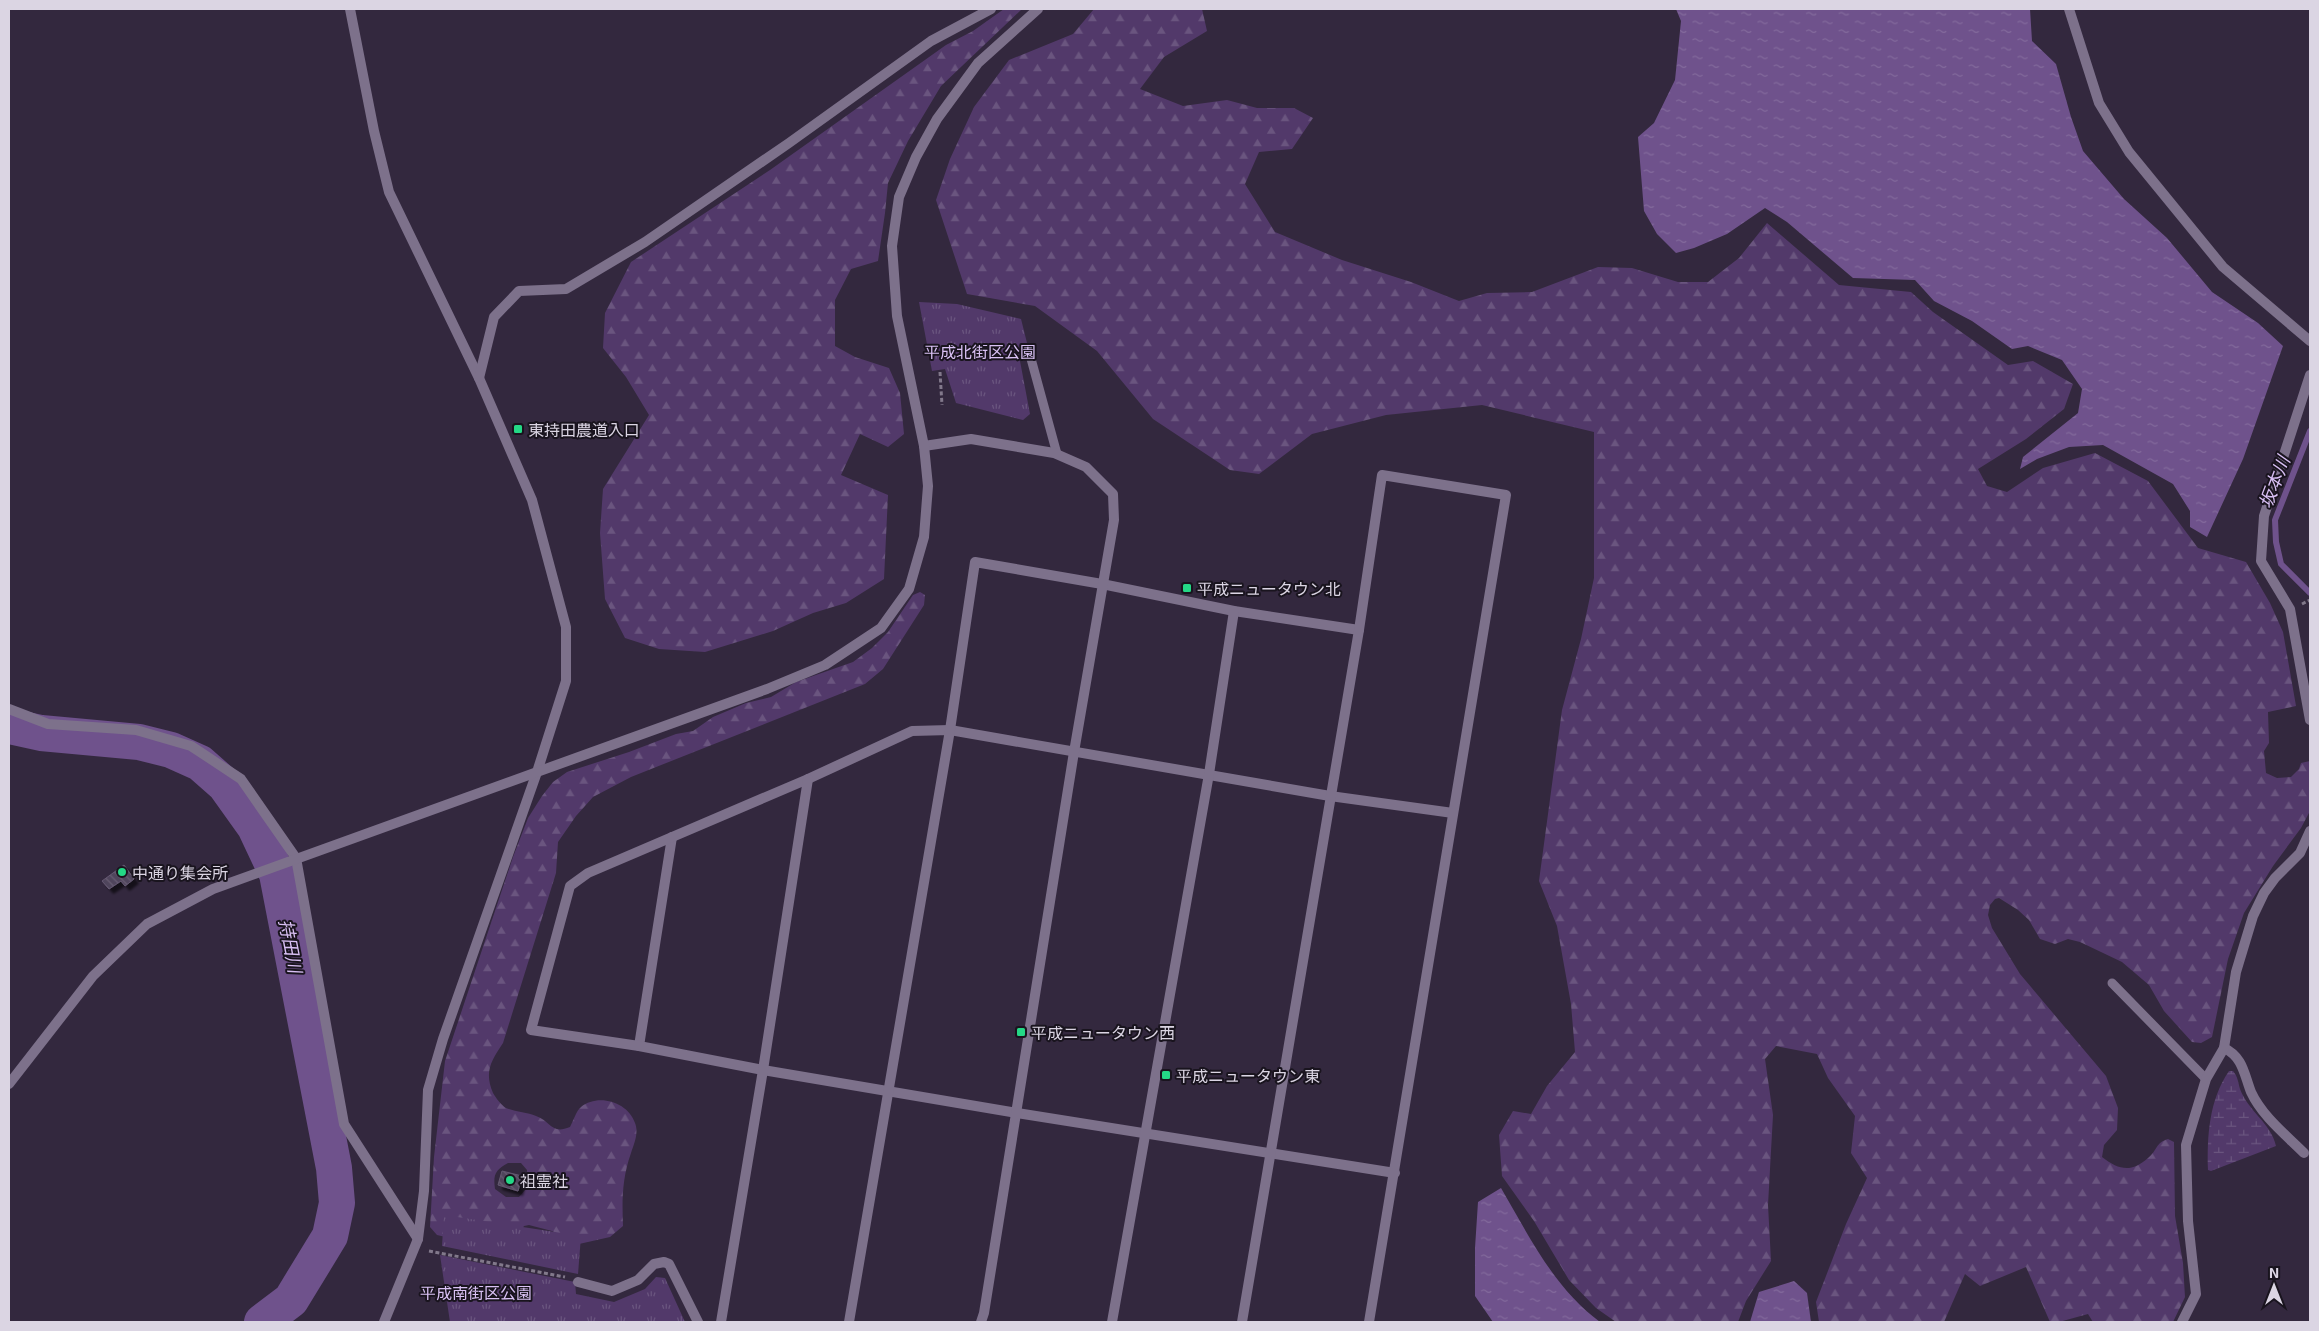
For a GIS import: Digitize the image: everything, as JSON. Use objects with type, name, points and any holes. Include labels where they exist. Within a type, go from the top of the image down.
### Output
[{"type":"street","points":[[350,9],[374,132],[389,192],[479,378],[532,500],[566,627],[566,681],[537,772],[443,1039],[428,1090],[424,1191],[418,1239],[384,1322]]},
{"type":"street","points":[[479,378],[494,317],[519,292],[566,289],[645,242],[797,138],[931,41],[991,9]]},
{"type":"street","points":[[9,1084],[93,976],[147,924],[213,889],[766,689],[825,665],[881,628],[908,588],[924,537],[928,486],[924,446],[897,316],[892,246],[899,197],[916,157],[937,119],[978,63],[1038,9]]},
{"type":"street","points":[[2069,9],[2099,103],[2129,152],[2223,267],[2310,341]]},
{"type":"street","points":[[2310,375],[2264,516],[2261,561],[2290,609],[2310,720]]},
{"type":"street","points":[[924,446],[971,440],[1056,454],[1086,467],[1112,494],[1114,520],[1074,752],[984,1313],[980,1322]]},
{"type":"street","points":[[1242,1322],[1359,630],[1382,475],[1506,495],[1369,1322]]},
{"type":"street","points":[[849,1322],[950,730],[976,562],[1102,584],[1234,612],[1359,630]]},
{"type":"street","points":[[1112,1322],[1144,1131],[1209,774],[1234,612]]},
{"type":"street","points":[[9,709],[48,724],[136,730],[191,746],[241,779],[291,860],[344,1124],[418,1239]]},
{"type":"street","points":[[1395,1173],[1144,1131],[1016,1113],[763,1070],[639,1046],[531,1030],[570,886],[588,873],[808,780],[912,730],[950,730],[1330,796],[1453,813]]},
{"type":"street","points":[[720,1322],[763,1070],[808,780]]},
{"type":"street","points":[[2182,1322],[2196,1294],[2188,1221],[2186,1145],[2206,1080],[2224,1048],[2230,1020],[2236,972],[2253,916],[2264,892],[2300,853],[2310,831]]},
{"type":"street","points":[[639,1046],[672,837]]},
{"type":"street","points":[[2224,1048],[2232,1052],[2242,1062],[2252,1093],[2263,1110],[2304,1153]]},
{"type":"street","points":[[578,1282],[612,1291],[638,1280],[654,1264],[664,1262],[670,1264],[698,1322]]},
{"type":"lane","points":[[1030,355],[1056,454]]},
{"type":"lane","points":[[2112,983],[2206,1080]]},
{"type":"path","points":[[940,372],[942,405]]},
{"type":"path","points":[[427,1250],[576,1280],[578,1282]]},
{"type":"green space","points":[[1004,9],[1022,9],[941,86],[908,141],[888,183],[878,261],[851,269],[835,300],[835,346],[855,357],[889,368],[900,393],[904,434],[888,447],[860,434],[841,475],[888,495],[884,579],[846,603],[813,613],[773,631],[705,652],[659,649],[625,638],[605,599],[600,533],[603,489],[649,415],[626,377],[603,348],[605,313],[631,262],[770,170],[946,45],[973,31]]},
{"type":"green space","points":[[1094,9],[1202,9],[1207,31],[1164,57],[1140,89],[1183,106],[1227,100],[1257,108],[1294,108],[1313,118],[1292,149],[1259,152],[1245,184],[1275,232],[1342,260],[1411,282],[1459,301],[1487,293],[1532,292],[1598,267],[1632,268],[1678,282],[1708,282],[1739,258],[1767,223],[1839,285],[1911,292],[1933,312],[2008,365],[2033,361],[2073,384],[2064,409],[2026,439],[1978,469],[1987,486],[2007,492],[2043,468],[2095,453],[2148,481],[2198,548],[2246,562],[2270,603],[2283,632],[2296,706],[2268,712],[2269,743],[2264,751],[2266,773],[2277,778],[2291,777],[2299,769],[2301,763],[2310,761],[2310,811],[2301,828],[2273,866],[2244,913],[2228,959],[2212,1037],[2201,1043],[2192,1042],[2164,1011],[2149,985],[2122,962],[2080,942],[2068,939],[2055,944],[2040,939],[2029,920],[2018,910],[1999,898],[1995,899],[1990,905],[1988,915],[1992,928],[2020,974],[2106,1076],[2118,1108],[2117,1130],[2104,1145],[2102,1157],[2114,1165],[2130,1168],[2142,1163],[2164,1141],[2168,1139],[2174,1142],[2175,1216],[2183,1263],[2185,1297],[2173,1322],[2093,1322],[2088,1314],[2059,1322],[2050,1322],[2026,1267],[1980,1286],[1965,1274],[1944,1322],[1819,1322],[1816,1302],[1846,1224],[1867,1178],[1851,1153],[1855,1116],[1828,1078],[1817,1054],[1776,1046],[1765,1059],[1773,1115],[1768,1205],[1771,1261],[1746,1301],[1738,1322],[1616,1322],[1596,1308],[1569,1280],[1534,1221],[1502,1176],[1499,1135],[1513,1111],[1531,1114],[1547,1086],[1575,1052],[1571,1004],[1557,926],[1539,881],[1562,710],[1581,639],[1594,578],[1594,432],[1482,405],[1386,415],[1312,434],[1259,474],[1230,470],[1153,419],[1097,351],[1035,306],[967,294],[936,200],[950,159],[974,107],[1009,60],[1073,34]]},
{"type":"green space","name":"平成北街区公園","points":[[919,302],[957,304],[1021,319],[1030,355],[1019,355],[1030,414],[1023,420],[956,403],[945,369],[932,371]]},
{"type":"green space","points":[[920,592],[925,595],[924,605],[883,669],[865,684],[631,777],[593,797],[576,816],[558,842],[556,873],[503,1043],[490,1067],[490,1086],[504,1107],[541,1118],[559,1129],[570,1127],[579,1109],[588,1103],[604,1100],[619,1105],[626,1110],[635,1123],[636,1138],[624,1180],[623,1226],[610,1237],[579,1244],[552,1231],[529,1225],[524,1226],[518,1235],[450,1238],[437,1235],[430,1227],[434,1157],[445,1061],[513,857],[528,818],[542,796],[553,782],[567,772],[629,752],[676,734],[693,731],[713,717],[746,703],[771,697],[796,682],[853,662],[872,648],[888,632],[913,595]],"holes":[[[508,1163],[521,1163],[527,1170],[526,1189],[519,1197],[506,1197],[495,1189],[494,1180],[496,1173]]]},
{"type":"green space","points":[[2229,1071],[2235,1073],[2244,1097],[2269,1130],[2276,1146],[2211,1171],[2208,1170],[2208,1157],[2209,1131],[2213,1106],[2222,1082]]},
{"type":"green space","name":"平成南街区公園","points":[[444,1215],[581,1236],[578,1274],[442,1246]]},
{"type":"green space","name":"平成南街区公園","points":[[440,1255],[575,1282],[576,1294],[614,1302],[645,1289],[656,1277],[665,1278],[685,1322],[450,1322]]},
{"type":"water","points":[[1676,9],[2030,9],[2032,41],[2056,64],[2083,151],[2124,199],[2167,238],[2212,292],[2258,323],[2283,346],[2243,459],[2207,537],[2190,527],[2190,511],[2173,484],[2103,445],[2069,447],[2037,459],[2020,469],[2023,457],[2078,413],[2082,389],[2062,360],[2028,346],[2012,349],[1972,321],[1934,301],[1915,280],[1853,278],[1787,222],[1765,208],[1727,234],[1694,248],[1676,253],[1657,234],[1644,211],[1638,137],[1654,123],[1675,80],[1681,21]]},
{"type":"water","points":[[1501,1188],[1532,1243],[1556,1277],[1569,1293],[1600,1322],[1493,1322],[1475,1296],[1475,1248],[1478,1202]]},
{"type":"water","points":[[1794,1281],[1807,1293],[1811,1322],[1750,1322],[1759,1292]]},
{"type":"building","name":"中通り集会所","points":[[124,865],[134,879],[125,886],[121,881],[109,889],[102,881]]},
{"type":"building","name":"祖霊社","points":[[502,1171],[522,1176],[518,1191],[498,1185]]},
{"type":"waterway","name":"坂本川","points":[[2310,431],[2275,520],[2276,542],[2281,564],[2310,593]]},
{"type":"waterway","name":"持田川","points":[[9,726],[41,733],[139,742],[171,750],[200,763],[225,785],[255,827],[277,874],[334,1168],[337,1203],[330,1236],[291,1300],[262,1322]]},
{"type":"place","name":"東持田農道入口","points":[[518,429]]},
{"type":"place","name":"平成ニュータウン北","points":[[1187,588]]},
{"type":"place","name":"中通り集会所","points":[[122,872]]},
{"type":"place","name":"平成ニュータウン西","points":[[1021,1032]]},
{"type":"place","name":"平成ニュータウン東","points":[[1166,1075]]},
{"type":"place","name":"祖霊社","points":[[510,1180]]}]
